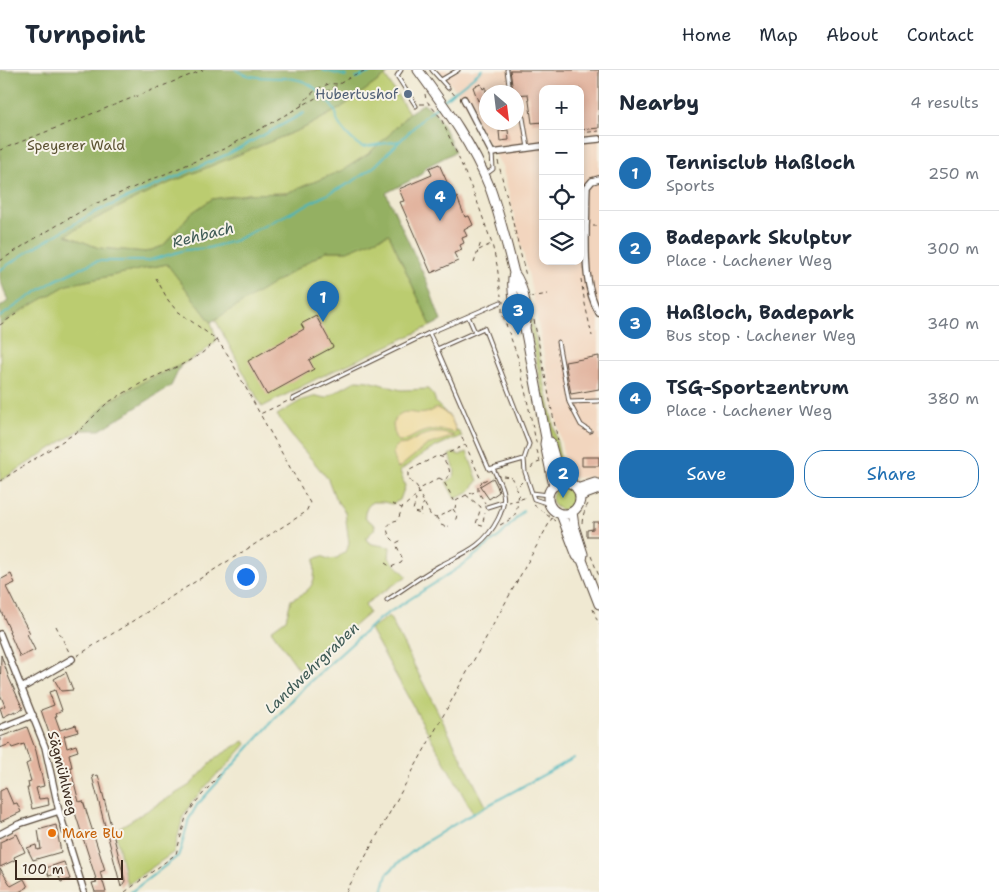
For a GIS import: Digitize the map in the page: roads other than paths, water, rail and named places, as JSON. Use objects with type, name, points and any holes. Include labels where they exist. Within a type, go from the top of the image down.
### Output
[{"type":"main road","points":[[418,70],[448,110],[476,158],[489,188],[514,273],[512,279],[514,300],[521,323],[525,328],[546,438],[545,444],[560,481]]},
{"type":"main road","points":[[560,481],[570,484],[578,492],[578,505],[572,512],[561,514],[554,510],[548,500],[549,492],[560,481]]},
{"type":"main road","points":[[578,492],[596,490],[599,486]]},
{"type":"main road","points":[[572,512],[574,526],[583,554],[582,560]]},
{"type":"main road","points":[[561,514],[577,556],[582,560],[599,604]]},
{"type":"street","points":[[462,100],[492,153],[539,147]]},
{"type":"street","points":[[584,141],[599,139]]},
{"type":"street","points":[[599,179],[592,181],[587,187],[586,245],[588,282],[592,299],[599,313]]},
{"type":"street","name":"Sägmühlweg","points":[[0,634],[46,747],[59,811],[84,892]]},
{"type":"street","points":[[22,688],[72,660]]},
{"type":"street","points":[[0,728],[34,715]]},
{"type":"street","points":[[0,834],[19,824],[59,811]]},
{"type":"lane","points":[[401,70],[397,76],[416,106]]},
{"type":"lane","points":[[432,70],[448,88]]},
{"type":"lane","points":[[441,80],[458,70]]},
{"type":"lane","points":[[507,70],[509,85]]},
{"type":"lane","points":[[524,124],[528,148]]},
{"type":"lane","points":[[489,172],[493,169],[492,153]]},
{"type":"lane","points":[[293,399],[429,333],[501,302]]},
{"type":"lane","points":[[468,316],[475,332]]},
{"type":"lane","points":[[437,348],[484,328],[529,444],[524,459],[525,472],[534,499],[548,500]]},
{"type":"lane","points":[[429,333],[489,469],[524,459]]},
{"type":"lane","points":[[558,342],[568,402],[581,425],[590,431]]},
{"type":"lane","points":[[568,402],[599,401]]},
{"type":"lane","points":[[386,600],[438,567],[466,553],[493,530],[501,513],[503,503],[503,493],[494,468]]},
{"type":"lane","points":[[532,493],[548,500]]},
{"type":"lane","points":[[487,507],[503,503]]},
{"type":"waterway","name":"Rehbach","points":[[236,70],[253,76],[290,78],[311,85],[331,105],[336,113],[337,120],[345,132],[363,147],[399,141]]},
{"type":"waterway","points":[[322,70],[346,76]]},
{"type":"waterway","points":[[356,78],[377,70]]},
{"type":"waterway","name":"Rehbach","points":[[444,100],[482,70]]},
{"type":"waterway","name":"Rehbach","points":[[0,317],[54,281],[98,261],[147,261],[185,250],[208,248],[234,241],[352,182],[375,166],[423,118],[439,105]]},
{"type":"waterway","points":[[0,270],[93,213],[228,154],[304,113]]},
{"type":"waterway","name":"Landwehrgraben","points":[[131,892],[178,856],[189,819],[197,805],[304,687],[379,619],[460,567],[501,535],[523,511]]},
{"type":"waterway","points":[[382,892],[387,874],[422,844],[574,758]]},
{"type":"place","name":"Hubertushof","points":[[408,94]]},
{"type":"place","name":"TSG-Sportzentrum","points":[[440,221]]},
{"type":"place","name":"Tennisclub Haßloch","points":[[323,322]]},
{"type":"place","name":"Haßloch, Badepark","points":[[518,335]]},
{"type":"place","name":"Badepark Skulptur","points":[[563,498]]},
{"type":"place","name":"Mare Blu","points":[[52,833]]},
{"type":"park label","name":"Speyerer Wald","points":[[76,145]]}]
